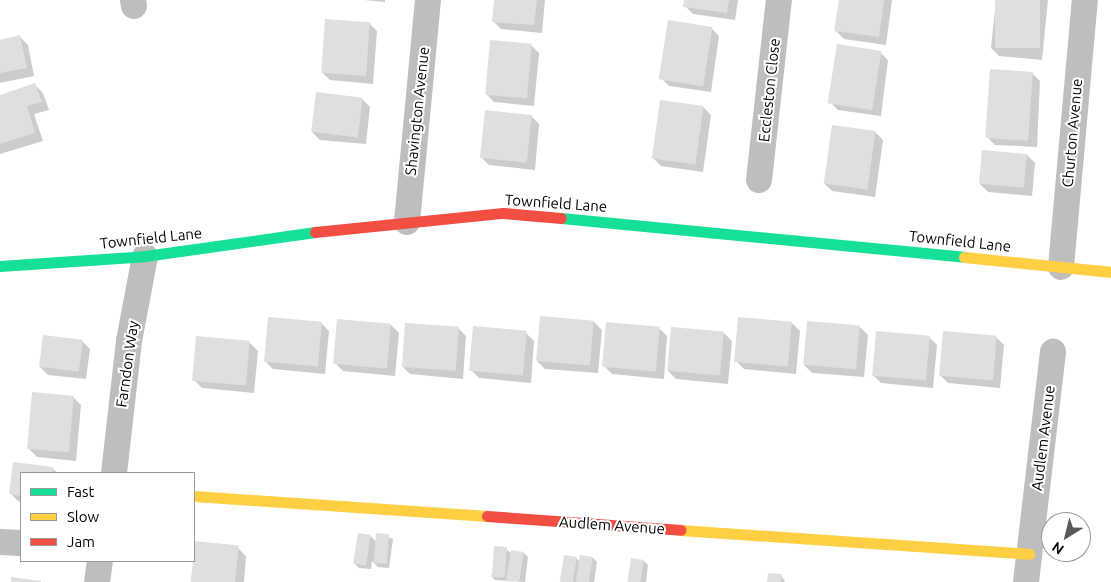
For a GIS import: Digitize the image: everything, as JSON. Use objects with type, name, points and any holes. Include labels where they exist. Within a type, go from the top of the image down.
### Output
[{"type":"street","name":"Shavington Avenue","points":[[407,222],[428,0]]},
{"type":"street","name":"Eccleston Close","points":[[760,180],[779,0]]},
{"type":"street","name":"Churton Avenue","points":[[1061,267],[1085,0]]},
{"type":"street","name":"Townfield Lane","points":[[0,266],[145,256],[407,222],[503,213],[1111,272]]},
{"type":"street","name":"Farndon Way","points":[[114,472],[129,341],[145,256]]},
{"type":"street","name":"Audlem Avenue","points":[[1026,582],[1053,352]]},
{"type":"street","name":"Audlem Avenue","points":[[195,496],[1029,554]]},
{"type":"street","points":[[0,542],[20,543]]},
{"type":"street","points":[[97,582],[100,562]]},
{"type":"building","points":[[494,0],[537,0],[534,25],[492,22]]},
{"type":"building","points":[[684,0],[729,0],[727,13],[683,7]]},
{"type":"building","points":[[839,0],[884,0],[879,37],[834,31]]},
{"type":"building","points":[[995,0],[1040,0],[1040,48],[995,48]]},
{"type":"building","points":[[325,19],[370,22],[366,76],[321,73]]},
{"type":"building","points":[[668,20],[712,27],[703,86],[659,79]]},
{"type":"building","points":[[20,35],[27,68],[0,73],[0,40]]},
{"type":"building","points":[[490,40],[532,44],[527,98],[485,95]]},
{"type":"building","points":[[837,44],[881,51],[872,110],[828,103]]},
{"type":"building","points":[[990,69],[1033,72],[1028,141],[985,138]]},
{"type":"building","points":[[35,83],[42,102],[27,106],[35,133],[0,144],[0,95]]},
{"type":"building","points":[[316,92],[363,98],[358,137],[311,132]]},
{"type":"building","points":[[660,100],[704,106],[695,165],[652,158]]},
{"type":"building","points":[[485,110],[532,115],[527,163],[480,158]]},
{"type":"building","points":[[832,125],[876,131],[867,190],[824,183]]},
{"type":"building","points":[[982,150],[1027,154],[1024,188],[979,184]]},
{"type":"building","points":[[540,316],[594,321],[590,366],[536,361]]},
{"type":"building","points":[[268,317],[322,322],[318,367],[264,362]]},
{"type":"building","points":[[738,317],[792,322],[788,367],[734,362]]},
{"type":"building","points":[[337,319],[391,324],[387,369],[333,364]]},
{"type":"building","points":[[807,321],[860,326],[856,369],[803,365]]},
{"type":"building","points":[[606,322],[660,327],[656,372],[602,367]]},
{"type":"building","points":[[405,323],[459,327],[456,371],[402,367]]},
{"type":"building","points":[[473,326],[527,331],[523,376],[469,371]]},
{"type":"building","points":[[671,327],[724,332],[720,375],[667,371]]},
{"type":"building","points":[[876,331],[930,336],[926,381],[872,376]]},
{"type":"building","points":[[943,331],[997,336],[993,381],[939,376]]},
{"type":"building","points":[[43,335],[83,340],[79,372],[39,367]]},
{"type":"building","points":[[196,336],[250,341],[246,386],[192,381]]},
{"type":"building","points":[[32,392],[74,396],[69,452],[27,449]]},
{"type":"building","points":[[13,462],[53,467],[53,472],[20,472],[20,496],[9,494]]},
{"type":"building","points":[[358,533],[371,535],[366,566],[353,564]]},
{"type":"building","points":[[376,533],[389,534],[387,564],[374,563]]},
{"type":"building","points":[[195,541],[239,546],[235,582],[191,582],[193,562],[195,562]]},
{"type":"building","points":[[494,546],[507,547],[505,578],[492,577]]},
{"type":"building","points":[[511,550],[524,552],[519,582],[506,580]]},
{"type":"building","points":[[564,555],[577,557],[573,582],[560,582]]},
{"type":"building","points":[[580,555],[593,557],[589,582],[576,582]]},
{"type":"building","points":[[631,558],[644,560],[640,582],[627,582]]},
{"type":"building","points":[[768,573],[782,574],[781,582],[767,582]]},
{"type":"building","points":[[11,577],[41,581],[41,582],[11,582]]},
{"type":"traffic: fast","points":[[561,218],[964,257]]},
{"type":"traffic: fast","points":[[0,266],[145,256],[315,232]]},
{"type":"traffic: slow","points":[[964,257],[1111,272]]},
{"type":"traffic: slow","points":[[195,496],[487,516]]},
{"type":"traffic: slow","points":[[680,530],[1029,554]]},
{"type":"traffic: jam","points":[[315,232],[503,213],[561,218]]},
{"type":"traffic: jam","points":[[487,516],[680,530]]}]
